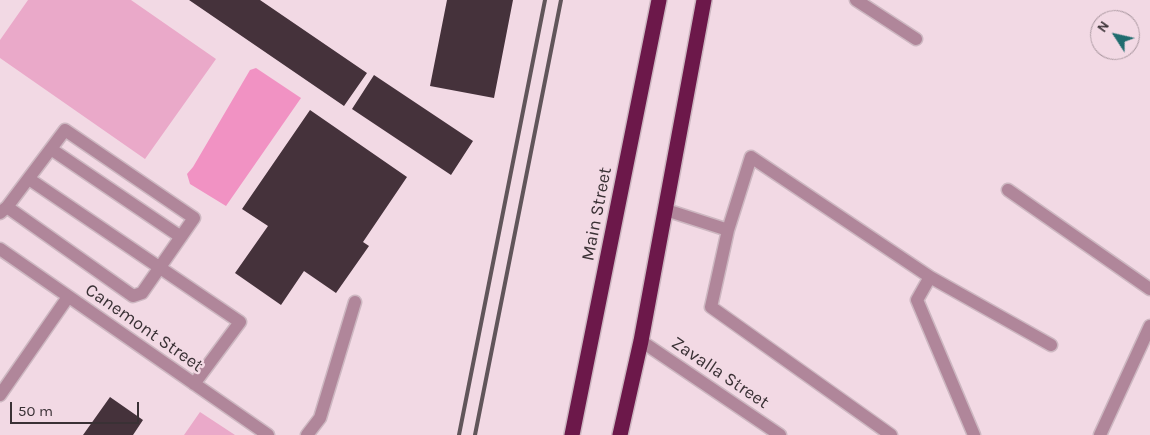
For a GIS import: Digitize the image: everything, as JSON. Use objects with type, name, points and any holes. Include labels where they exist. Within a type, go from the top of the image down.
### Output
[{"type":"highway","name":"Main Street","points":[[572,435],[659,0]]},
{"type":"highway","points":[[620,435],[641,341],[704,0]]},
{"type":"street","points":[[856,0],[916,39]]},
{"type":"street","points":[[65,130],[194,218],[142,293],[134,296],[4,210],[51,149],[65,130]]},
{"type":"street","points":[[51,149],[181,237]]},
{"type":"street","points":[[891,435],[711,307],[728,230],[751,157],[930,277],[1051,345]]},
{"type":"street","points":[[29,179],[240,322],[194,384]]},
{"type":"street","points":[[1008,190],[1150,289]]},
{"type":"street","points":[[666,210],[728,230]]},
{"type":"street","name":"Canemont Street","points":[[0,249],[268,435]]},
{"type":"street","points":[[930,277],[917,300],[974,435]]},
{"type":"street","points":[[0,395],[68,297]]},
{"type":"street","points":[[307,435],[320,418],[355,302]]},
{"type":"street","points":[[1100,435],[1150,326]]},
{"type":"street","name":"Zavalla Street","points":[[641,341],[780,435]]},
{"type":"shaded area","points":[[28,0],[131,0],[216,59],[145,159],[0,58],[0,40]]},
{"type":"shaded area","points":[[256,68],[301,98],[226,206],[190,184],[187,174],[193,167],[250,70]]},
{"type":"shaded area","points":[[200,412],[235,435],[184,435]]},
{"type":"building","points":[[189,0],[260,0],[367,73],[344,106]]},
{"type":"building","points":[[447,0],[513,0],[494,98],[430,86]]},
{"type":"building","points":[[374,75],[473,141],[451,175],[352,109]]},
{"type":"building","points":[[310,110],[407,177],[363,242],[369,246],[336,293],[304,271],[281,305],[235,273],[268,226],[242,209]]},
{"type":"building","points":[[110,397],[143,420],[133,435],[83,435]]},
{"type":"railway","points":[[459,435],[545,0]]},
{"type":"railway","points":[[475,435],[561,0]]}]
